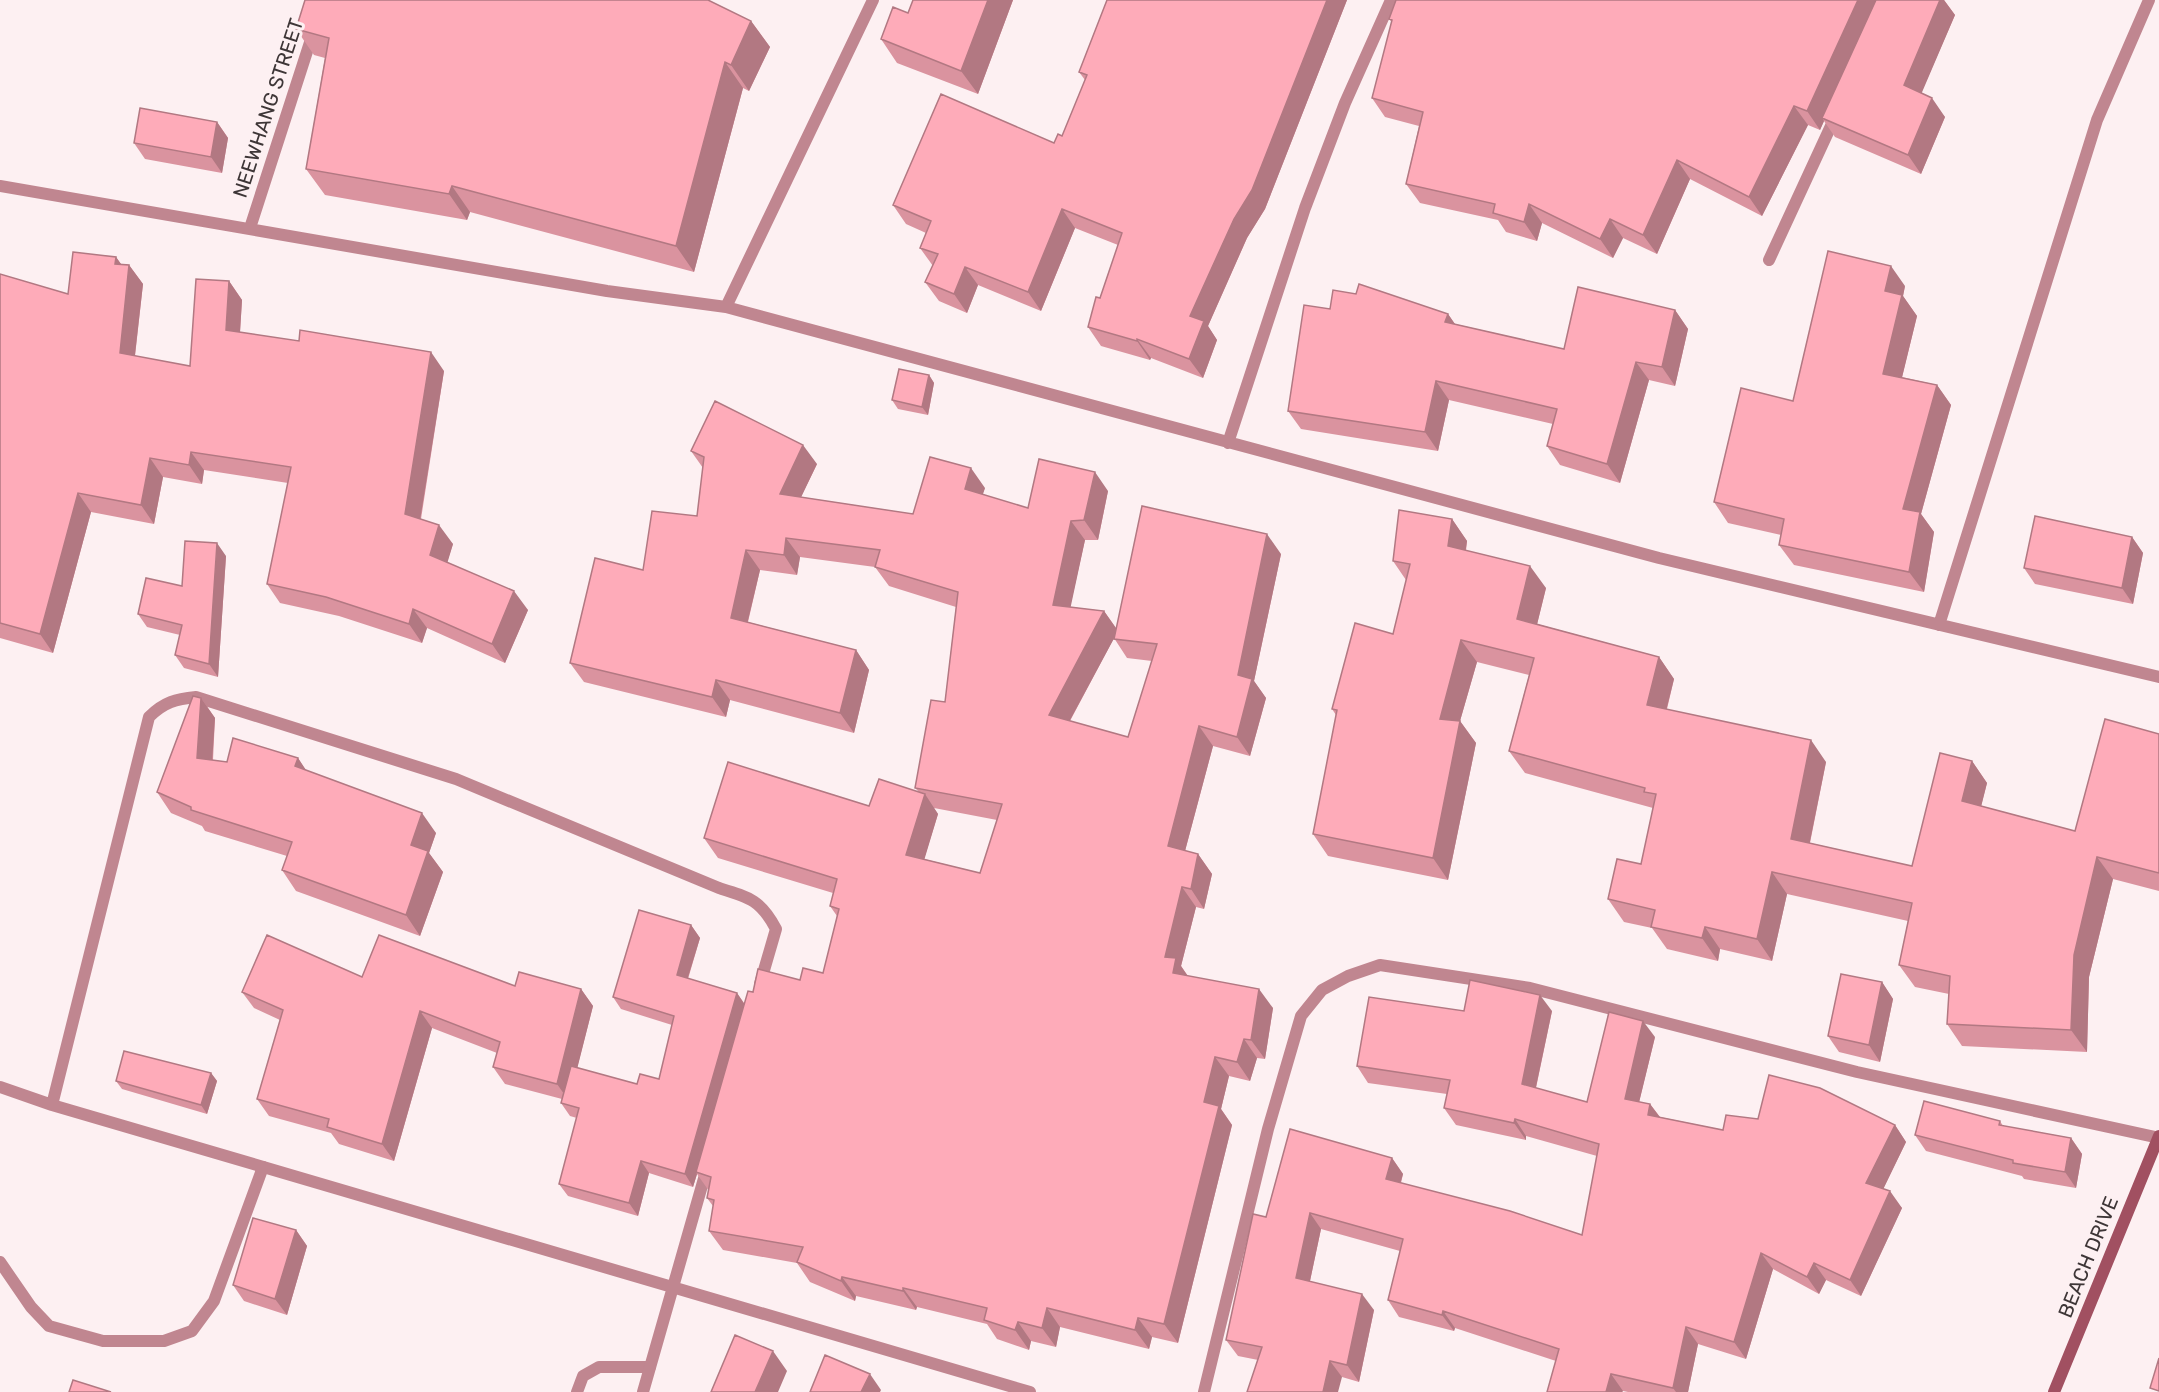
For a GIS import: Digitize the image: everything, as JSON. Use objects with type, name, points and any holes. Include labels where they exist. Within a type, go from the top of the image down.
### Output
[{"type":"street","points":[[726,307],[873,0]]},
{"type":"street","points":[[1228,442],[1305,208],[1345,103],[1391,0]]},
{"type":"street","points":[[1939,626],[2097,120],[2149,0]]},
{"type":"street","name":"NEEWHANG STREET","points":[[250,228],[316,23]]},
{"type":"street","points":[[1769,260],[1839,108]]},
{"type":"street","points":[[0,186],[607,291],[726,307],[1659,558],[2159,677]]},
{"type":"street","points":[[52,1105],[149,717],[160,706],[178,699],[196,697],[456,779],[719,888],[748,897],[768,912],[776,929],[757,996]]},
{"type":"street","points":[[1204,1392],[1268,1129],[1301,1016],[1322,990],[1348,976],[1380,964],[1530,988],[1857,1072],[2159,1138]]},
{"type":"street","points":[[0,1087],[52,1105],[1030,1392]]},
{"type":"street","name":"BEACH DRIVE","points":[[2054,1392],[2159,1138]]},
{"type":"street","points":[[643,1392],[712,1153]]},
{"type":"street","points":[[0,1262],[31,1307],[49,1326],[103,1341],[164,1341],[192,1330],[214,1301],[263,1167]]},
{"type":"street","points":[[578,1392],[583,1376],[599,1367],[650,1367]]},
{"type":"building","points":[[305,0],[708,0],[751,21],[731,65],[725,62],[676,246],[452,186],[449,194],[306,169],[329,38],[296,29]]},
{"type":"building","points":[[913,0],[988,0],[961,71],[881,39],[893,7],[908,13]]},
{"type":"building","points":[[1107,0],[1327,0],[1252,190],[1234,219],[1190,316],[1204,321],[1189,359],[1137,339],[1137,341],[1088,327],[1096,297],[1100,298],[1122,233],[1062,209],[1028,292],[965,267],[954,294],[925,282],[938,254],[920,248],[931,221],[893,205],[941,94],[1054,143],[1058,134],[1062,136],[1087,75],[1079,72]]},
{"type":"building","points":[[1396,0],[1858,0],[1807,111],[1794,106],[1749,197],[1677,160],[1643,235],[1610,219],[1600,239],[1529,204],[1524,222],[1493,213],[1495,204],[1406,184],[1423,112],[1372,98],[1392,20],[1389,19]]},
{"type":"building","points":[[1876,0],[1940,0],[1904,85],[1932,98],[1908,155],[1822,118]]},
{"type":"building","points":[[140,108],[217,122],[211,157],[134,143]]},
{"type":"building","points":[[1828,251],[1891,266],[1885,291],[1902,295],[1883,374],[1937,385],[1903,509],[1920,512],[1909,572],[1779,545],[1784,519],[1714,502],[1741,388],[1793,401]]},
{"type":"building","points":[[73,252],[116,257],[115,264],[129,265],[120,353],[190,366],[196,279],[229,281],[226,330],[299,341],[300,330],[431,352],[405,514],[439,525],[430,555],[514,591],[492,644],[413,609],[409,624],[326,597],[267,584],[291,467],[191,452],[189,465],[150,458],[141,505],[78,493],[40,634],[0,623],[0,274],[68,294]]},
{"type":"building","points":[[1359,284],[1448,314],[1445,322],[1564,349],[1578,287],[1675,310],[1662,367],[1636,362],[1607,464],[1547,446],[1557,409],[1436,381],[1425,432],[1288,411],[1304,305],[1330,309],[1333,290],[1356,294]]},
{"type":"building","points":[[899,369],[929,375],[922,407],[892,400]]},
{"type":"building","points":[[715,401],[803,445],[780,494],[913,514],[930,457],[971,468],[965,489],[1028,508],[1039,459],[1095,472],[1084,520],[1071,521],[1053,605],[1104,611],[1049,715],[1128,737],[1157,644],[1114,639],[1142,506],[1267,534],[1238,675],[1252,679],[1237,737],[1199,726],[1168,846],[1198,854],[1191,889],[1182,887],[1165,957],[1176,958],[1173,973],[1259,989],[1251,1040],[1244,1039],[1237,1062],[1215,1057],[1204,1102],[1219,1106],[1164,1324],[1138,1318],[1135,1330],[1047,1308],[1042,1328],[1018,1322],[1015,1330],[984,1320],[987,1308],[903,1288],[903,1291],[842,1277],[841,1281],[797,1262],[803,1247],[709,1231],[714,1200],[707,1198],[711,1177],[696,1172],[748,991],[753,992],[758,969],[800,980],[803,968],[823,973],[839,909],[830,906],[837,879],[704,838],[728,762],[869,806],[879,779],[925,794],[906,855],[980,873],[1002,804],[915,788],[931,700],[945,702],[958,592],[875,567],[880,550],[786,538],[784,555],[746,550],[731,618],[856,650],[840,713],[716,680],[712,697],[570,663],[595,558],[643,570],[652,511],[697,516],[704,457],[691,451]]},
{"type":"building","points":[[1399,510],[1452,519],[1448,546],[1530,566],[1517,619],[1659,657],[1647,705],[1811,740],[1791,839],[1912,866],[1940,753],[1972,761],[1962,801],[2075,831],[2105,719],[2159,734],[2159,873],[2097,857],[2074,955],[2071,1030],[1947,1024],[1950,976],[1899,965],[1912,903],[1772,872],[1757,939],[1705,927],[1702,938],[1651,927],[1655,910],[1608,899],[1617,859],[1641,864],[1656,794],[1644,792],[1645,788],[1509,751],[1534,658],[1461,640],[1440,719],[1460,721],[1433,858],[1313,834],[1337,710],[1332,709],[1355,623],[1393,634],[1410,564],[1393,561]]},
{"type":"building","points":[[2035,516],[2132,537],[2122,588],[2024,568]]},
{"type":"building","points":[[185,541],[217,543],[209,664],[175,655],[182,625],[138,614],[146,578],[182,586]]},
{"type":"building","points":[[193,696],[201,698],[197,758],[227,762],[233,738],[298,758],[295,766],[422,813],[411,845],[428,851],[406,915],[282,870],[292,842],[191,810],[191,807],[157,792]]},
{"type":"building","points":[[639,910],[691,925],[677,975],[737,993],[685,1174],[641,1161],[629,1203],[559,1184],[579,1108],[561,1103],[571,1066],[637,1084],[640,1074],[659,1079],[674,1016],[613,997]]},
{"type":"building","points":[[267,935],[362,977],[379,935],[515,986],[519,972],[581,989],[557,1084],[493,1067],[500,1042],[420,1011],[382,1144],[327,1127],[329,1119],[257,1099],[283,1010],[242,992]]},
{"type":"building","points":[[1841,974],[1882,982],[1869,1045],[1828,1036]]},
{"type":"building","points":[[1470,980],[1540,995],[1522,1084],[1587,1102],[1609,1012],[1643,1021],[1625,1099],[1650,1104],[1648,1115],[1723,1130],[1726,1115],[1758,1119],[1769,1075],[1820,1088],[1895,1125],[1866,1183],[1890,1191],[1850,1280],[1814,1263],[1807,1277],[1761,1253],[1734,1342],[1686,1327],[1673,1388],[1611,1374],[1606,1392],[1547,1392],[1559,1349],[1443,1311],[1442,1315],[1388,1300],[1403,1239],[1310,1213],[1296,1278],[1362,1294],[1347,1365],[1330,1361],[1323,1392],[1247,1392],[1262,1347],[1226,1340],[1253,1214],[1266,1217],[1290,1129],[1392,1158],[1386,1179],[1510,1211],[1582,1235],[1599,1144],[1515,1119],[1514,1123],[1444,1108],[1450,1080],[1357,1066],[1369,997],[1464,1011]]},
{"type":"building","points":[[124,1051],[211,1073],[201,1105],[116,1081]]},
{"type":"building","points":[[1924,1101],[2000,1121],[1999,1125],[2071,1138],[2065,1172],[2013,1163],[2013,1160],[1915,1135]]},
{"type":"building","points":[[253,1218],[296,1230],[275,1299],[233,1285]]},
{"type":"building","points":[[735,1335],[773,1351],[755,1392],[711,1392]]},
{"type":"building","points":[[825,1355],[870,1374],[861,1392],[810,1392]]},
{"type":"building","points":[[2159,1358],[2159,1391],[2150,1388]]},
{"type":"building","points":[[73,1380],[111,1392],[69,1392]]}]
